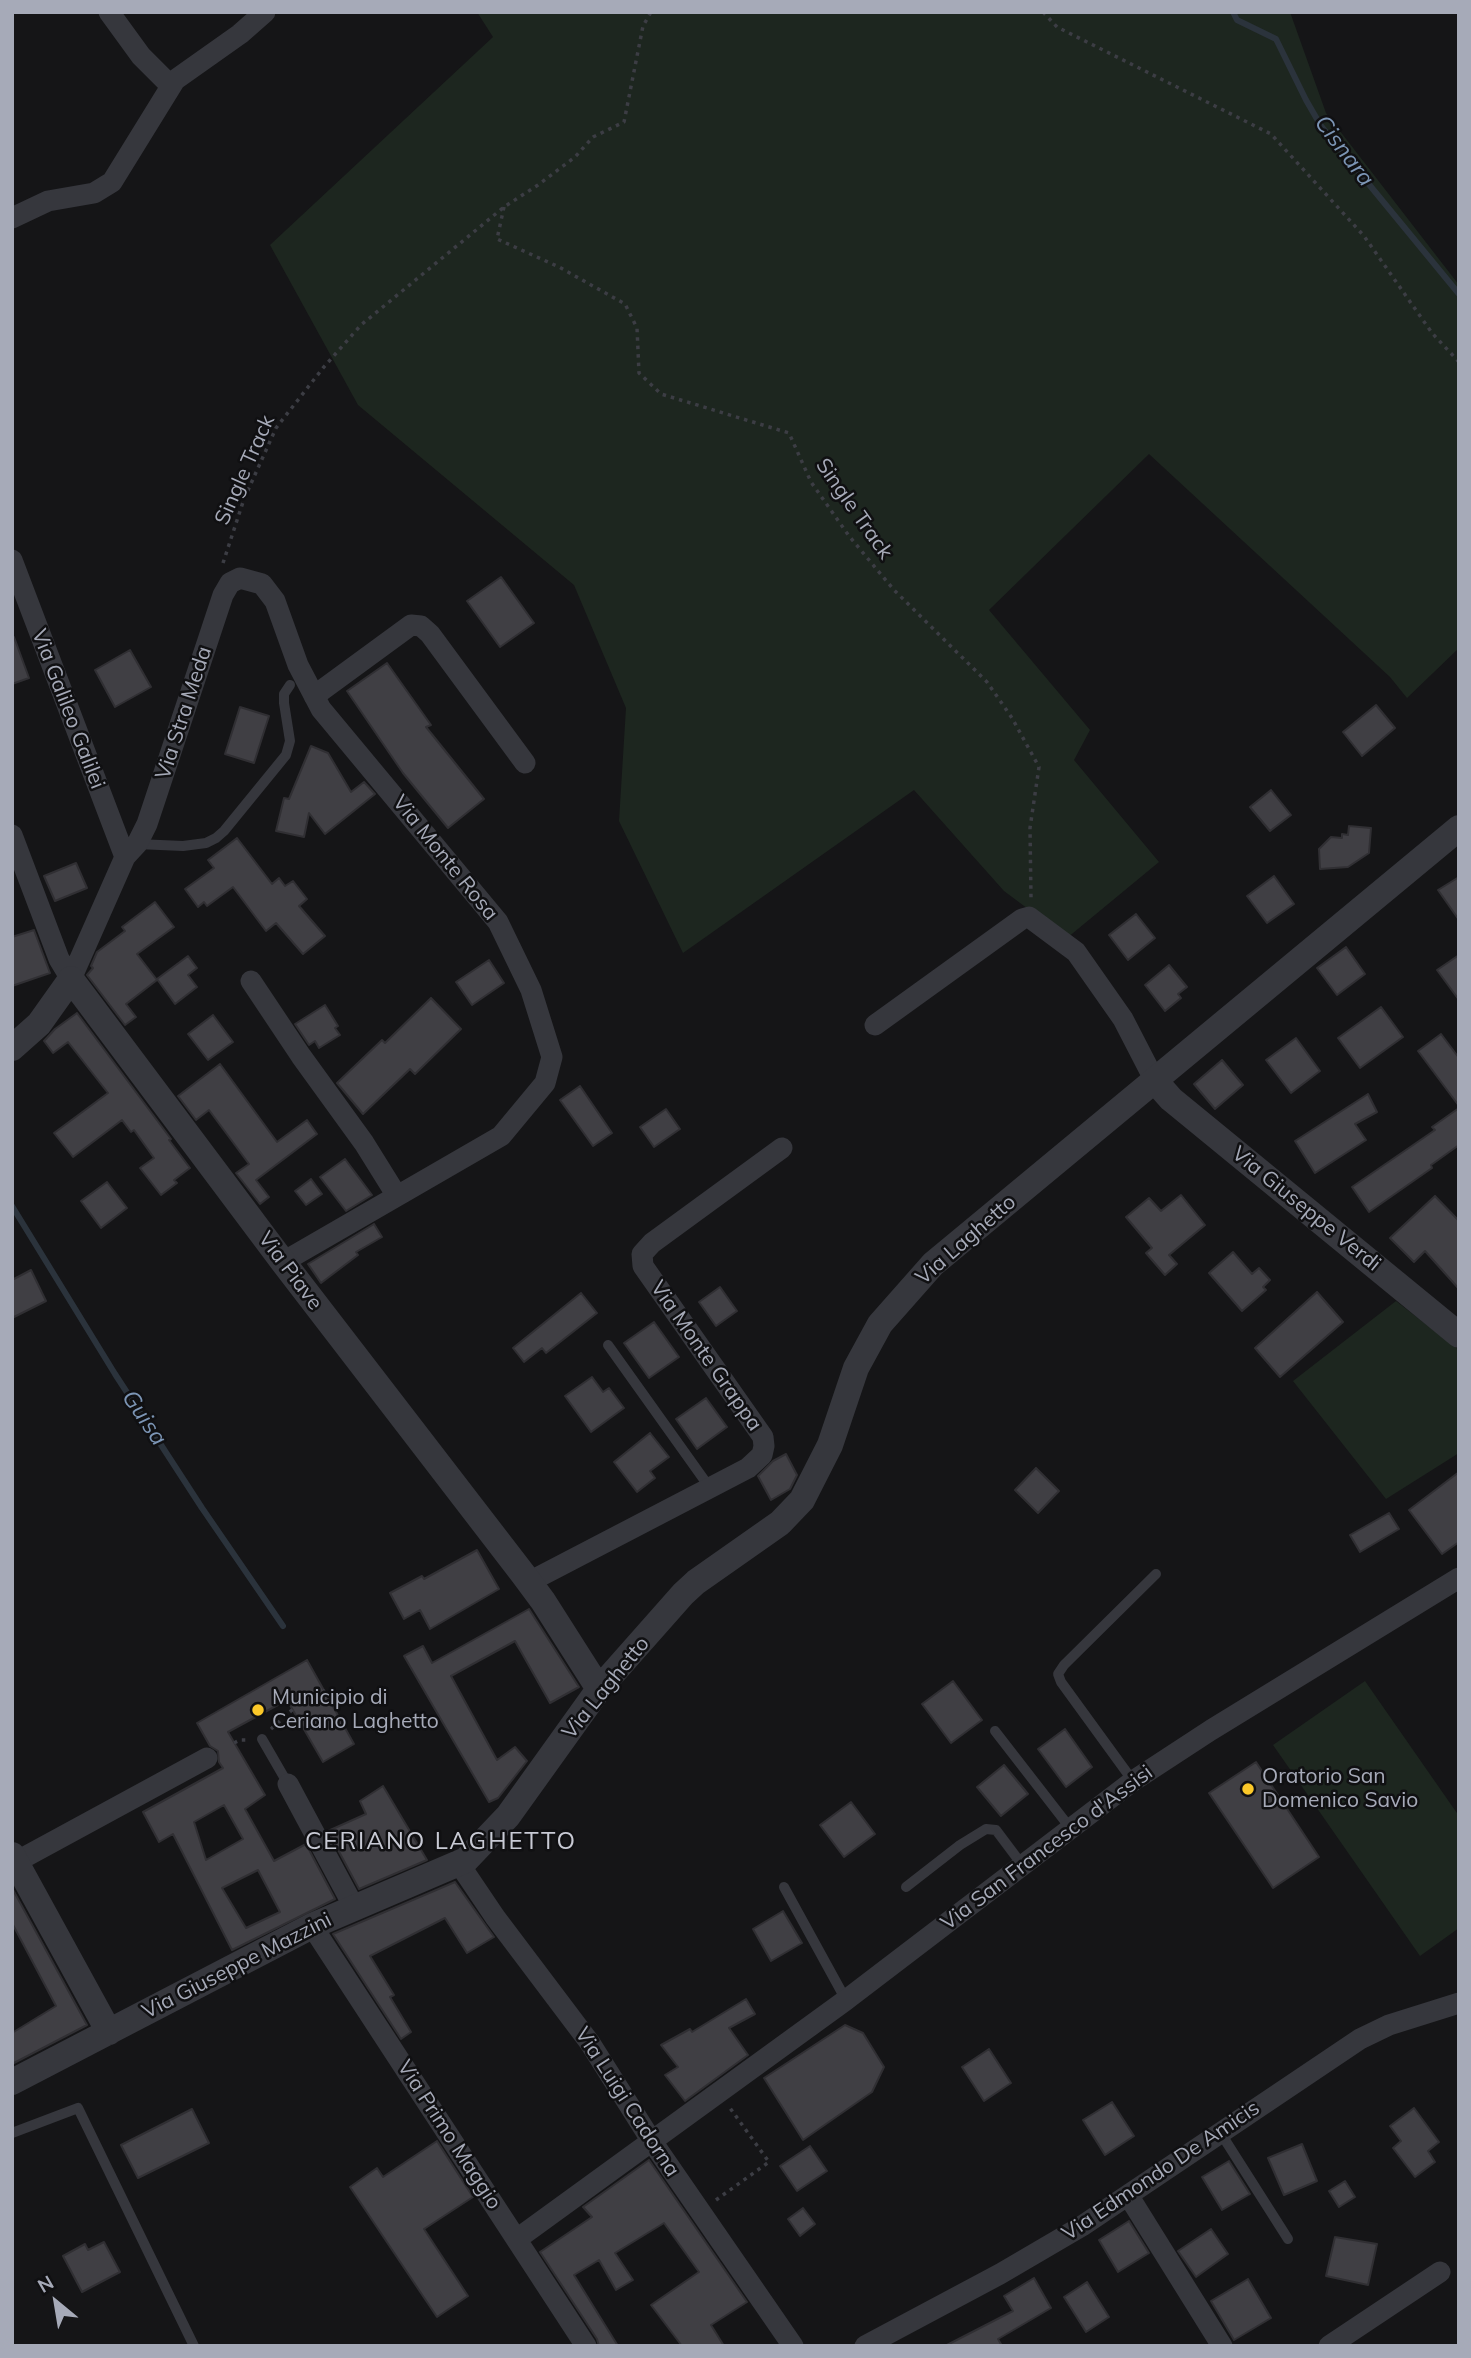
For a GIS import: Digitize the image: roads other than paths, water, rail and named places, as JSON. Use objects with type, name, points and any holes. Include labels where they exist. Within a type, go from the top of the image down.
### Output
[{"type":"street","points":[[109,12],[141,56],[171,86]]},
{"type":"street","points":[[12,218],[48,201],[93,193],[111,181],[171,86],[187,70],[255,23],[265,12]]},
{"type":"street","name":"Via Galileo Galilei","points":[[12,560],[52,669],[131,850]]},
{"type":"street","name":"Via Monte Rosa","points":[[230,583],[240,578],[262,584],[275,601],[298,665],[321,709],[498,922],[531,990],[552,1057],[545,1083],[501,1136],[283,1262]]},
{"type":"street","name":"Via Stra Meda","points":[[12,1048],[39,1024],[71,979],[131,850],[147,824],[223,595],[230,583]]},
{"type":"street","points":[[314,696],[411,625],[421,626],[430,634],[525,763]]},
{"type":"street","name":"Via Laghetto","points":[[466,1860],[508,1816],[599,1689],[696,1582],[780,1523],[802,1500],[830,1445],[856,1367],[880,1324],[933,1264],[1459,828]]},
{"type":"street","name":"Via Piave","points":[[12,835],[59,959],[71,979],[283,1262],[529,1582],[599,1689]]},
{"type":"street","points":[[875,1025],[1022,919],[1029,918],[1076,952],[1123,1019],[1155,1081]]},
{"type":"street","points":[[251,981],[364,1143],[397,1196]]},
{"type":"street","name":"Via Giuseppe Verdi","points":[[1155,1081],[1171,1099],[1459,1335]]},
{"type":"street","name":"Via Monte Grappa","points":[[529,1582],[748,1468],[762,1455],[763,1437],[643,1266],[642,1254],[652,1243],[782,1148]]},
{"type":"street","name":"Via San Francesco d'Assisi","points":[[517,2239],[846,2000],[1133,1781],[1459,1578]]},
{"type":"street","points":[[109,2032],[14,1861],[207,1758]]},
{"type":"street","points":[[288,1784],[354,1907]]},
{"type":"street","name":"Via Giuseppe Mazzini","points":[[12,2082],[312,1926],[466,1860]]},
{"type":"street","name":"Via Luigi Cadorna","points":[[466,1860],[464,1871],[495,1917],[590,2043],[651,2140],[793,2346]]},
{"type":"street","name":"Via Primo Maggio","points":[[312,1926],[586,2346]]},
{"type":"street","name":"Via Edmondo De Amicis","points":[[865,2346],[1009,2269],[1082,2226],[1360,2039],[1389,2025],[1459,2003]]},
{"type":"street","points":[[1128,2195],[1222,2346]]},
{"type":"street","points":[[1329,2346],[1440,2272]]},
{"type":"lane","points":[[131,850],[206,843],[224,831],[286,755],[290,741],[284,702],[290,685]]},
{"type":"lane","points":[[608,1345],[710,1488]]},
{"type":"lane","points":[[1133,1781],[1061,1682],[1058,1674],[1156,1574]]},
{"type":"lane","points":[[995,1731],[1071,1829]]},
{"type":"lane","points":[[262,1739],[288,1784]]},
{"type":"lane","points":[[906,1886],[986,1829],[996,1830],[1023,1866]]},
{"type":"lane","points":[[784,1886],[846,2000]]},
{"type":"lane","points":[[12,2133],[78,2108],[194,2346]]},
{"type":"lane","points":[[1220,2132],[1288,2239]]},
{"type":"waterway","name":"Cisnara","points":[[1233,12],[1237,20],[1276,39],[1321,126],[1459,294]]},
{"type":"waterway","name":"Guisa","points":[[12,1206],[115,1374],[283,1626]]},
{"type":"place","name":"Municipio di Ceriano Laghetto","points":[[258,1710]]},
{"type":"place","name":"Oratorio San Domenico Savio","points":[[1248,1789]]},
{"type":"district","name":"CERIANO LAGHETTO","points":[[441,1842]]}]
